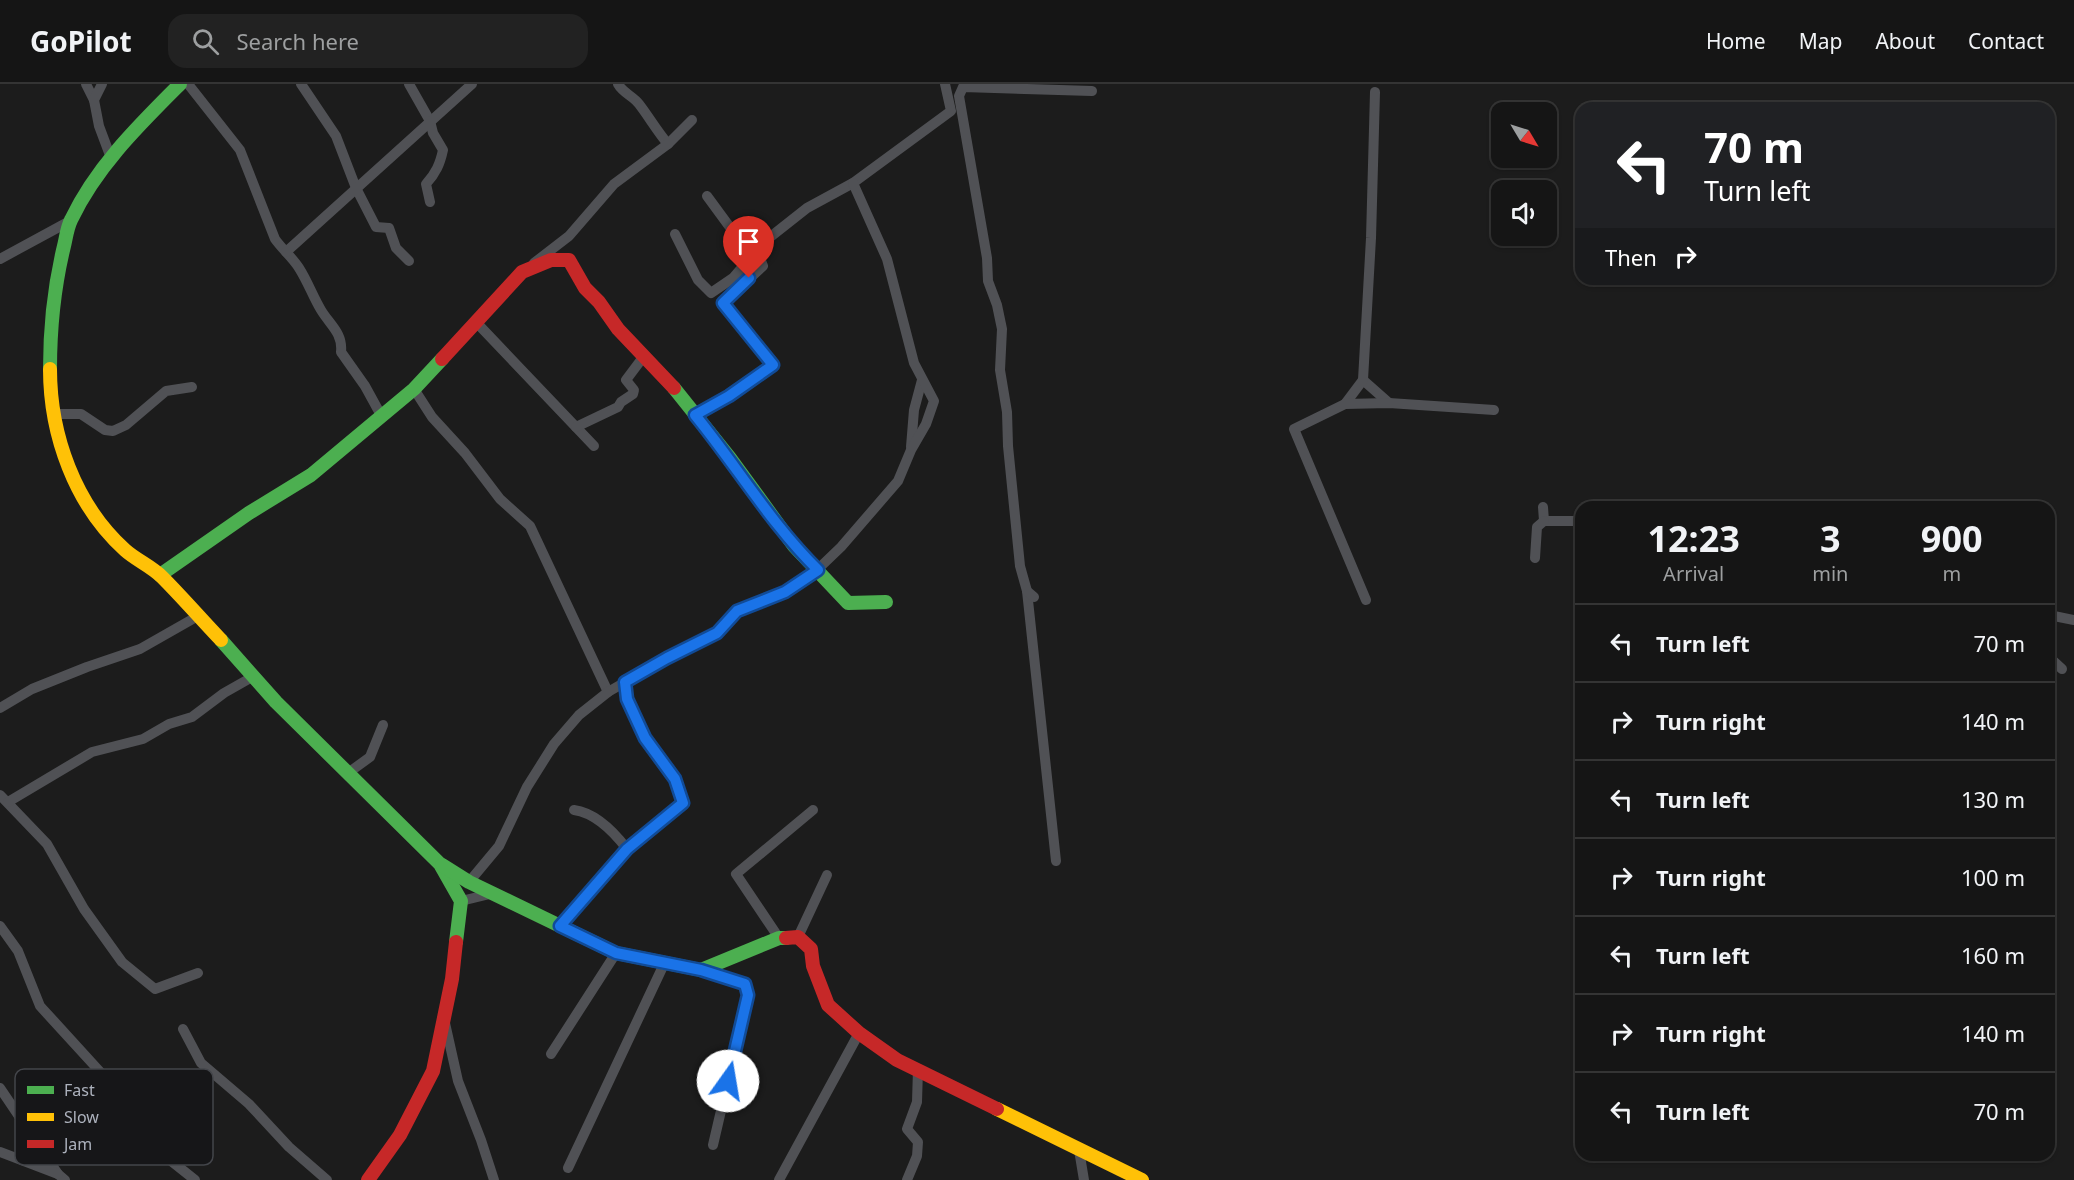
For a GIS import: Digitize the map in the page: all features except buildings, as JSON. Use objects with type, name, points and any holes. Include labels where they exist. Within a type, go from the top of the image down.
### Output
[{"type":"street","points":[[86,84],[111,158]]},
{"type":"street","points":[[93,100],[102,84]]},
{"type":"street","points":[[180,84],[133,130],[99,173],[70,221],[56,278],[50,338],[53,414],[68,467],[83,499],[100,523],[125,550],[160,575],[276,702],[440,864],[469,882],[616,953],[701,970],[745,984],[748,995],[713,1145]]},
{"type":"street","points":[[188,84],[240,150],[275,239],[298,267],[322,311],[338,331],[342,344],[341,352],[365,386],[381,417]]},
{"type":"street","points":[[301,84],[336,136],[356,188],[376,227],[389,228],[396,248],[409,261]]},
{"type":"street","points":[[409,84],[443,150],[440,164],[434,176],[426,184],[430,202]]},
{"type":"street","points":[[286,252],[472,84]]},
{"type":"street","points":[[618,84],[638,102],[668,144]]},
{"type":"street","points":[[675,234],[698,280],[711,293],[733,278],[769,238],[807,208],[853,183],[951,111],[945,84]]},
{"type":"street","points":[[1056,861],[1030,594],[1020,566],[1008,446],[1007,412],[1000,370],[1002,329],[997,305],[988,281],[987,258],[959,96],[963,87],[1092,91]]},
{"type":"street","points":[[1345,404],[1363,380],[1371,238],[1375,92]]},
{"type":"street","points":[[160,575],[249,513],[311,475],[414,389],[522,272],[569,236],[614,184],[668,144],[692,120]]},
{"type":"street","points":[[469,882],[499,846],[527,787],[554,744],[579,715],[608,692],[667,658],[717,633],[737,611],[785,592],[818,570],[898,481],[911,450],[926,424],[934,400],[914,363],[887,259],[853,183]]},
{"type":"street","points":[[707,196],[740,241],[769,238]]},
{"type":"street","points":[[0,259],[70,221]]},
{"type":"street","points":[[695,415],[729,396],[773,365],[723,303],[763,266],[757,250]]},
{"type":"street","points":[[522,272],[551,260],[569,260],[585,288],[599,302],[618,329],[674,388],[730,458],[794,546],[848,603],[886,602]]},
{"type":"street","points":[[475,321],[594,446]]},
{"type":"street","points":[[576,427],[618,406],[633,394],[634,390],[626,380],[644,356]]},
{"type":"street","points":[[911,450],[914,410],[922,380]]},
{"type":"street","points":[[1363,380],[1389,403]]},
{"type":"street","points":[[53,414],[81,414],[105,430],[113,431],[126,425],[166,391],[192,387]]},
{"type":"street","points":[[414,389],[432,417],[465,453],[500,499],[530,526],[608,692]]},
{"type":"street","points":[[1366,600],[1294,429],[1345,404],[1389,403],[1494,410]]},
{"type":"street","points":[[1543,507],[1544,521]]},
{"type":"street","points":[[1535,558],[1537,527],[1544,521],[1575,521]]},
{"type":"street","points":[[0,708],[32,689],[87,666],[140,649],[198,616]]},
{"type":"street","points":[[2055,616],[2074,620]]},
{"type":"street","points":[[2055,663],[2062,669]]},
{"type":"street","points":[[198,973],[155,989],[122,962],[84,909],[47,844],[4,798],[92,752],[143,739],[169,724],[192,717],[224,693],[254,676]]},
{"type":"street","points":[[560,926],[627,849],[683,803],[675,779],[645,738],[627,699],[625,682]]},
{"type":"street","points":[[348,773],[370,757],[383,725]]},
{"type":"street","points":[[574,810],[583,811],[613,831],[627,849]]},
{"type":"street","points":[[779,938],[736,874],[813,810]]},
{"type":"street","points":[[368,1180],[400,1135],[433,1071],[445,1019],[452,979],[460,901],[440,864]]},
{"type":"street","points":[[798,937],[827,875]]},
{"type":"street","points":[[460,901],[494,893]]},
{"type":"street","points":[[0,926],[18,951],[40,1006],[98,1069]]},
{"type":"street","points":[[701,970],[779,938],[798,937],[810,949],[813,966],[828,1005],[859,1033],[897,1060],[1142,1180]]},
{"type":"street","points":[[551,1054],[616,953]]},
{"type":"street","points":[[568,1168],[665,962]]},
{"type":"street","points":[[445,1019],[458,1081],[494,1180]]},
{"type":"street","points":[[183,1029],[201,1063],[208,1069]]},
{"type":"street","points":[[779,1180],[859,1033]]},
{"type":"street","points":[[907,1180],[917,1156],[918,1142],[907,1129],[917,1102],[918,1070]]},
{"type":"street","points":[[213,1073],[249,1104],[289,1147],[327,1180]]},
{"type":"street","points":[[0,1088],[15,1110]]},
{"type":"street","points":[[1079,1150],[1084,1180]]},
{"type":"street","points":[[0,1152],[15,1158]]},
{"type":"street","points":[[32,1165],[61,1177]]},
{"type":"street","points":[[177,1165],[195,1180]]},
{"type":"traffic: fast","points":[[50,369],[55,292],[71,220],[106,164],[134,131],[180,84]]},
{"type":"traffic: fast","points":[[160,575],[249,513],[311,475],[414,389],[442,359]]},
{"type":"traffic: fast","points":[[674,388],[730,458],[794,546],[848,603],[886,602]]},
{"type":"traffic: fast","points":[[221,640],[276,702],[440,864],[461,901],[456,942]]},
{"type":"traffic: fast","points":[[442,865],[469,882],[616,953],[701,970],[779,938],[786,938]]},
{"type":"traffic: slow","points":[[50,369],[51,394],[61,443],[79,490],[92,512],[125,550],[162,577],[221,640]]},
{"type":"traffic: slow","points":[[997,1109],[1142,1180]]},
{"type":"traffic: jam","points":[[442,359],[522,272],[551,260],[569,260],[585,288],[599,302],[618,329],[674,388]]},
{"type":"traffic: jam","points":[[786,938],[798,937],[811,949],[813,966],[828,1005],[859,1033],[897,1060],[997,1109]]},
{"type":"traffic: jam","points":[[368,1180],[400,1135],[433,1071],[452,979],[456,942]]},
{"type":"route","points":[[728,1081],[748,995],[745,984],[701,970],[616,953],[560,926],[627,849],[683,803],[675,779],[645,738],[627,699],[625,682],[717,633],[737,611],[785,592],[818,570],[794,546],[730,458],[695,415],[729,396],[773,365],[723,303],[749,278]]}]
